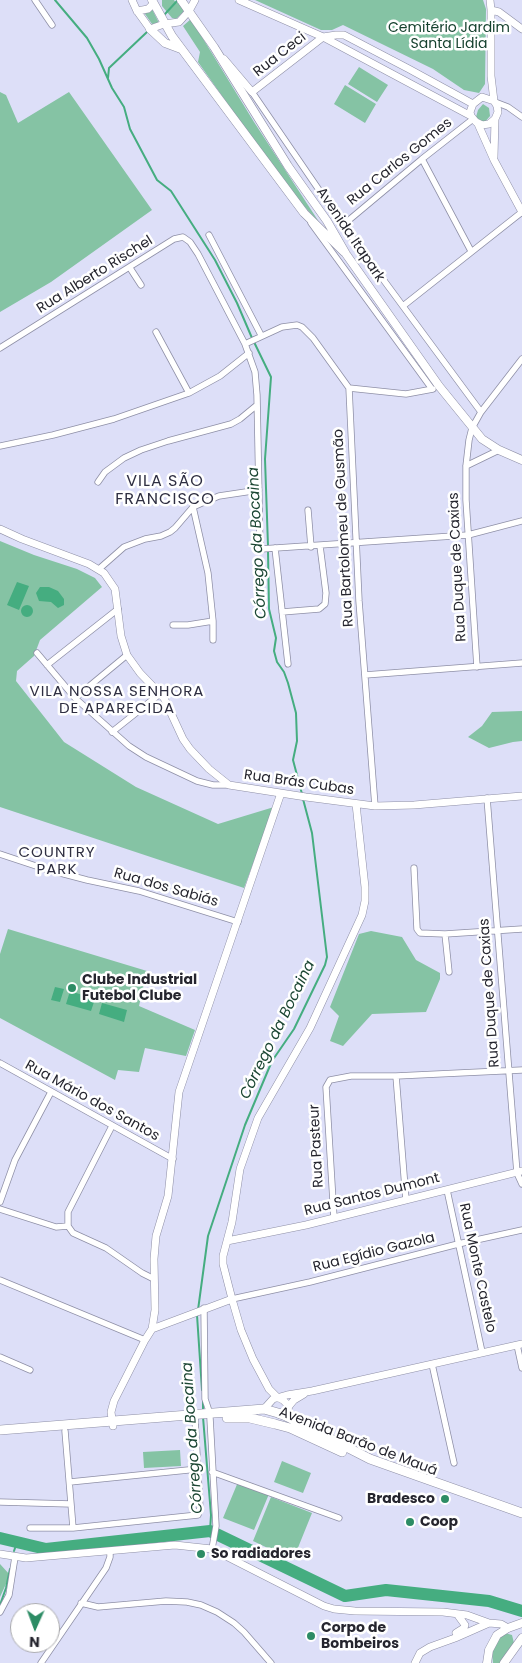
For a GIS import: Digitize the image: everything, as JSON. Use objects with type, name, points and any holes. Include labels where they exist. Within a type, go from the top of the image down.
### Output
[{"type":"main road","name":"Avenida Itapark","points":[[181,0],[214,47],[288,166],[327,221],[346,254],[436,387],[482,439],[499,450],[522,460]]},
{"type":"main road","points":[[154,1],[164,24],[304,213],[330,241],[346,254]]},
{"type":"main road","points":[[150,30],[166,43],[182,49]]},
{"type":"main road","name":"Avenida Barão de Mauá","points":[[0,1430],[196,1418],[264,1410],[278,1412],[370,1459],[522,1513]]},
{"type":"main road","name":"Avenida Barão de Mauá","points":[[208,1416],[250,1418],[290,1428],[363,1461],[497,1510],[522,1517]]},
{"type":"main road","points":[[250,1418],[276,1420],[286,1416]]},
{"type":"main road","name":"Avenida Barão de Mauá","points":[[0,1436],[65,1431],[112,1424]]},
{"type":"main road","points":[[487,1663],[492,1643],[497,1635],[522,1622]]},
{"type":"main road","points":[[504,1663],[520,1640],[508,1628]]},
{"type":"street","points":[[35,0],[52,26]]},
{"type":"street","points":[[132,0],[150,30],[164,24],[179,22],[189,11],[195,0]]},
{"type":"street","points":[[239,0],[339,46],[474,120],[489,124],[495,120]]},
{"type":"street","points":[[490,0],[491,76],[495,104],[494,160]]},
{"type":"street","points":[[137,11],[148,9],[154,1]]},
{"type":"street","points":[[491,10],[499,12],[521,27]]},
{"type":"street","points":[[323,38],[336,35],[351,38],[473,104]]},
{"type":"street","name":"Rua Ceci","points":[[252,92],[323,38]]},
{"type":"street","points":[[339,46],[343,40],[351,38]]},
{"type":"street","points":[[214,47],[252,92],[343,225],[481,412]]},
{"type":"street","points":[[402,80],[409,69]]},
{"type":"street","points":[[486,98],[491,76]]},
{"type":"street","points":[[403,306],[522,212],[470,112],[473,104],[478,99],[486,98],[495,104],[508,107],[522,117]]},
{"type":"street","name":"Rua Carlos Gomes","points":[[343,225],[422,159],[474,120]]},
{"type":"street","points":[[422,159],[471,251]]},
{"type":"street","points":[[304,213],[436,387],[406,394],[349,388]]},
{"type":"street","points":[[209,236],[256,337]]},
{"type":"street","name":"Rua Alberto Rischel","points":[[0,348],[180,237],[187,239],[198,254],[245,344]]},
{"type":"street","points":[[130,268],[141,284]]},
{"type":"street","name":"Rua Bartolomeu de Gusmão","points":[[245,344],[256,337],[289,325],[302,326],[330,358],[349,388],[356,542],[375,806]]},
{"type":"street","points":[[156,332],[189,393]]},
{"type":"street","points":[[245,344],[255,372],[262,548],[320,546],[468,535],[522,521]]},
{"type":"street","points":[[0,446],[114,419],[189,393],[220,376],[249,353]]},
{"type":"street","name":"Rua Duque de Caxias","points":[[477,667],[468,535],[466,466],[469,440],[472,428],[481,412],[522,359]]},
{"type":"street","points":[[98,482],[105,472],[124,458],[150,447],[231,424],[257,405]]},
{"type":"street","points":[[466,466],[499,450]]},
{"type":"street","points":[[99,569],[124,547],[170,532],[176,528],[193,507],[219,496],[259,490]]},
{"type":"street","points":[[193,507],[208,573],[213,621],[212,640]]},
{"type":"street","points":[[308,510],[310,546]]},
{"type":"street","name":"Rua Brás Cubas","points":[[0,529],[99,569],[110,580],[115,589],[121,636],[127,655],[140,673],[168,704],[186,744],[209,769],[229,785],[375,806],[522,796]]},
{"type":"street","points":[[282,612],[318,609],[325,604],[326,593],[320,546]]},
{"type":"street","points":[[274,548],[288,664]]},
{"type":"street","points":[[48,664],[118,609]]},
{"type":"street","points":[[173,624],[188,626],[213,621]]},
{"type":"street","points":[[37,654],[48,664],[75,698],[129,746],[146,757],[206,784],[229,785]]},
{"type":"street","points":[[75,698],[127,655]]},
{"type":"street","points":[[365,675],[522,663]]},
{"type":"street","points":[[112,732],[160,693]]},
{"type":"street","points":[[112,1424],[111,1412],[114,1401],[152,1329],[155,1310],[154,1259],[156,1236],[168,1196],[180,1092],[284,794]]},
{"type":"street","name":"Rua Duque de Caxias","points":[[487,798],[499,931],[508,1072],[522,1184]]},
{"type":"street","points":[[290,1406],[269,1389],[253,1359],[241,1330],[232,1299],[223,1264],[224,1249],[232,1222],[240,1170],[258,1118],[310,1028],[362,915],[365,887],[356,804]]},
{"type":"street","name":"Rua dos Sabiás","points":[[0,854],[54,871],[139,891],[238,922]]},
{"type":"street","points":[[414,868],[418,932],[423,934],[445,934],[522,929]]},
{"type":"street","points":[[445,934],[449,972]]},
{"type":"street","name":"Rua Mário dos Santos","points":[[0,1063],[172,1159]]},
{"type":"street","points":[[406,1200],[396,1076],[522,1070]]},
{"type":"street","name":"Rua Pasteur","points":[[334,1218],[326,1088],[330,1080],[336,1078],[396,1076]]},
{"type":"street","points":[[0,1202],[15,1160],[51,1092]]},
{"type":"street","points":[[112,1126],[68,1212],[68,1226],[72,1233],[106,1248],[154,1279]]},
{"type":"street","name":"Rua Santos Dumont","points":[[227,1241],[334,1218],[519,1172]]},
{"type":"street","name":"Rua Monte Castelo","points":[[447,1190],[482,1352]]},
{"type":"street","points":[[0,1209],[56,1227],[68,1226]]},
{"type":"street","name":"Rua Egídio Gazola","points":[[232,1299],[310,1282],[458,1244],[522,1230]]},
{"type":"street","points":[[0,1280],[145,1340]]},
{"type":"street","points":[[152,1329],[203,1308],[232,1299]]},
{"type":"street","points":[[203,1308],[205,1399],[208,1416],[216,1526],[213,1545]]},
{"type":"street","points":[[155,1310],[166,1323]]},
{"type":"street","points":[[264,1410],[268,1403],[277,1397],[520,1345],[522,1368]]},
{"type":"street","points":[[0,1357],[30,1370]]},
{"type":"street","points":[[432,1364],[454,1463]]},
{"type":"street","points":[[286,1416],[290,1406],[298,1397],[312,1391]]},
{"type":"street","points":[[30,1528],[73,1528],[195,1516],[200,1512],[196,1418]]},
{"type":"street","points":[[65,1431],[73,1528]]},
{"type":"street","points":[[70,1482],[198,1469]]},
{"type":"street","points":[[212,1472],[339,1518]]},
{"type":"street","points":[[0,1502],[71,1504]]},
{"type":"street","points":[[0,1554],[37,1558],[175,1546],[213,1545],[314,1601],[334,1609],[355,1611],[429,1611],[458,1614],[467,1615],[489,1623],[501,1624],[508,1628]]},
{"type":"street","points":[[41,1663],[106,1568],[110,1551]]},
{"type":"street","points":[[0,1612],[9,1595],[15,1557]]},
{"type":"street","points":[[81,1604],[98,1607],[166,1601],[201,1604],[234,1623],[271,1663]]},
{"type":"street","points":[[448,1640],[464,1626],[458,1614]]},
{"type":"street","points":[[415,1663],[417,1657],[424,1650],[489,1623]]},
{"type":"green space","points":[[162,0],[174,0],[176,3],[181,3],[184,7],[183,12],[176,19],[172,18],[162,6]]},
{"type":"green space","name":"Cemitério Jardim Santa Lídia","points":[[255,0],[483,0],[486,9],[485,84],[479,93],[464,90],[433,69],[343,25],[332,30],[321,30]]},
{"type":"green space","points":[[152,9],[159,23],[152,24],[145,14]]},
{"type":"green space","points":[[191,19],[254,122],[319,222],[298,200],[198,62],[200,52],[183,26]]},
{"type":"green space","points":[[359,67],[388,85],[377,102],[348,84]]},
{"type":"green space","points":[[345,85],[376,104],[365,123],[334,104]]},
{"type":"green space","points":[[0,92],[6,95],[18,123],[69,92],[152,210],[51,282],[0,312]]},
{"type":"green space","points":[[483,104],[489,108],[490,116],[485,122],[478,123],[476,117],[478,110]]},
{"type":"green space","points":[[0,541],[34,555],[77,569],[95,578],[102,587],[40,640],[34,656],[17,671],[16,681],[64,742],[136,787],[218,824],[274,807],[244,888],[0,807]]},
{"type":"green space","points":[[522,711],[522,741],[489,748],[468,737],[482,726],[492,712]]},
{"type":"green space","name":"Clube Industrial Futebol Clube","points":[[8,929],[147,971],[139,1006],[195,1030],[186,1056],[145,1048],[139,1072],[118,1070],[115,1080],[0,1018],[0,954]]},
{"type":"green space","points":[[371,931],[402,937],[416,960],[440,973],[440,979],[426,1012],[372,1014],[343,1046],[330,1041],[339,1016],[330,1007],[359,934]]},
{"type":"green space","points":[[180,1450],[181,1466],[144,1468],[143,1452]]},
{"type":"green space","points":[[282,1461],[311,1473],[303,1493],[274,1482]]},
{"type":"green space","points":[[238,1482],[269,1494],[254,1530],[223,1518]]},
{"type":"green space","points":[[271,1497],[312,1513],[293,1560],[253,1541]]},
{"type":"green space","points":[[0,1564],[10,1575],[0,1597]]},
{"type":"green space","points":[[505,1633],[512,1635],[514,1643],[501,1663],[493,1663],[492,1654],[494,1646],[497,1640]]},
{"type":"shaded area","points":[[17,582],[29,586],[19,610],[7,605]]},
{"type":"shaded area","points":[[40,587],[49,587],[58,591],[64,599],[64,605],[58,608],[51,602],[39,601],[36,593]]},
{"type":"shaded area","points":[[29,605],[32,606],[32,616],[25,617],[22,616],[21,609],[22,606]]},
{"type":"shaded area","points":[[55,987],[64,989],[60,1002],[51,1000]]},
{"type":"shaded area","points":[[70,991],[95,999],[91,1011],[66,1004]]},
{"type":"shaded area","points":[[102,1003],[127,1010],[124,1022],[99,1014]]},
{"type":"waterway","name":"Córrego da Bocaina","points":[[55,0],[87,38],[112,88],[124,107],[130,129],[157,180],[171,191],[215,260],[252,338]]},
{"type":"waterway","points":[[165,14],[177,1]]},
{"type":"waterway","points":[[108,78],[109,68],[147,32]]},
{"type":"waterway","name":"Córrego da Bocaina","points":[[254,342],[271,377],[265,459],[268,546]]},
{"type":"waterway","name":"Córrego da Bocaina","points":[[268,551],[269,609],[276,638],[274,651],[277,662],[284,672],[288,683],[296,713],[297,741],[293,760],[302,794]]},
{"type":"waterway","name":"Córrego da Bocaina","points":[[198,1310],[208,1236],[245,1125],[272,1061],[294,1029],[325,965],[327,957],[312,833],[303,799]]},
{"type":"waterway","name":"Córrego da Bocaina","points":[[197,1315],[202,1390]]},
{"type":"waterway","name":"Córrego da Bocaina","points":[[203,1400],[203,1410]]},
{"type":"waterway","name":"Córrego da Bocaina","points":[[203,1417],[211,1515],[210,1531]]},
{"type":"waterway","points":[[0,1538],[46,1549],[210,1531],[345,1596],[386,1590],[489,1601],[522,1611]]},
{"type":"waterway","points":[[14,1551],[17,1542]]},
{"type":"waterway","points":[[0,1605],[10,1569]]},
{"type":"place","name":"Clube Industrial Futebol Clube","points":[[72,988]]},
{"type":"place","name":"Bradesco","points":[[445,1499]]},
{"type":"place","name":"Coop","points":[[410,1522]]},
{"type":"place","name":"So radiadores","points":[[201,1554]]},
{"type":"place","name":"Corpo de Bombeiros","points":[[311,1636]]},
{"type":"district","name":"VILA SÃO FRANCISCO","points":[[165,491]]},
{"type":"district","name":"VILA NOSSA SENHORA DE APARECIDA","points":[[117,700]]},
{"type":"district","name":"COUNTRY PARK","points":[[57,862]]}]
